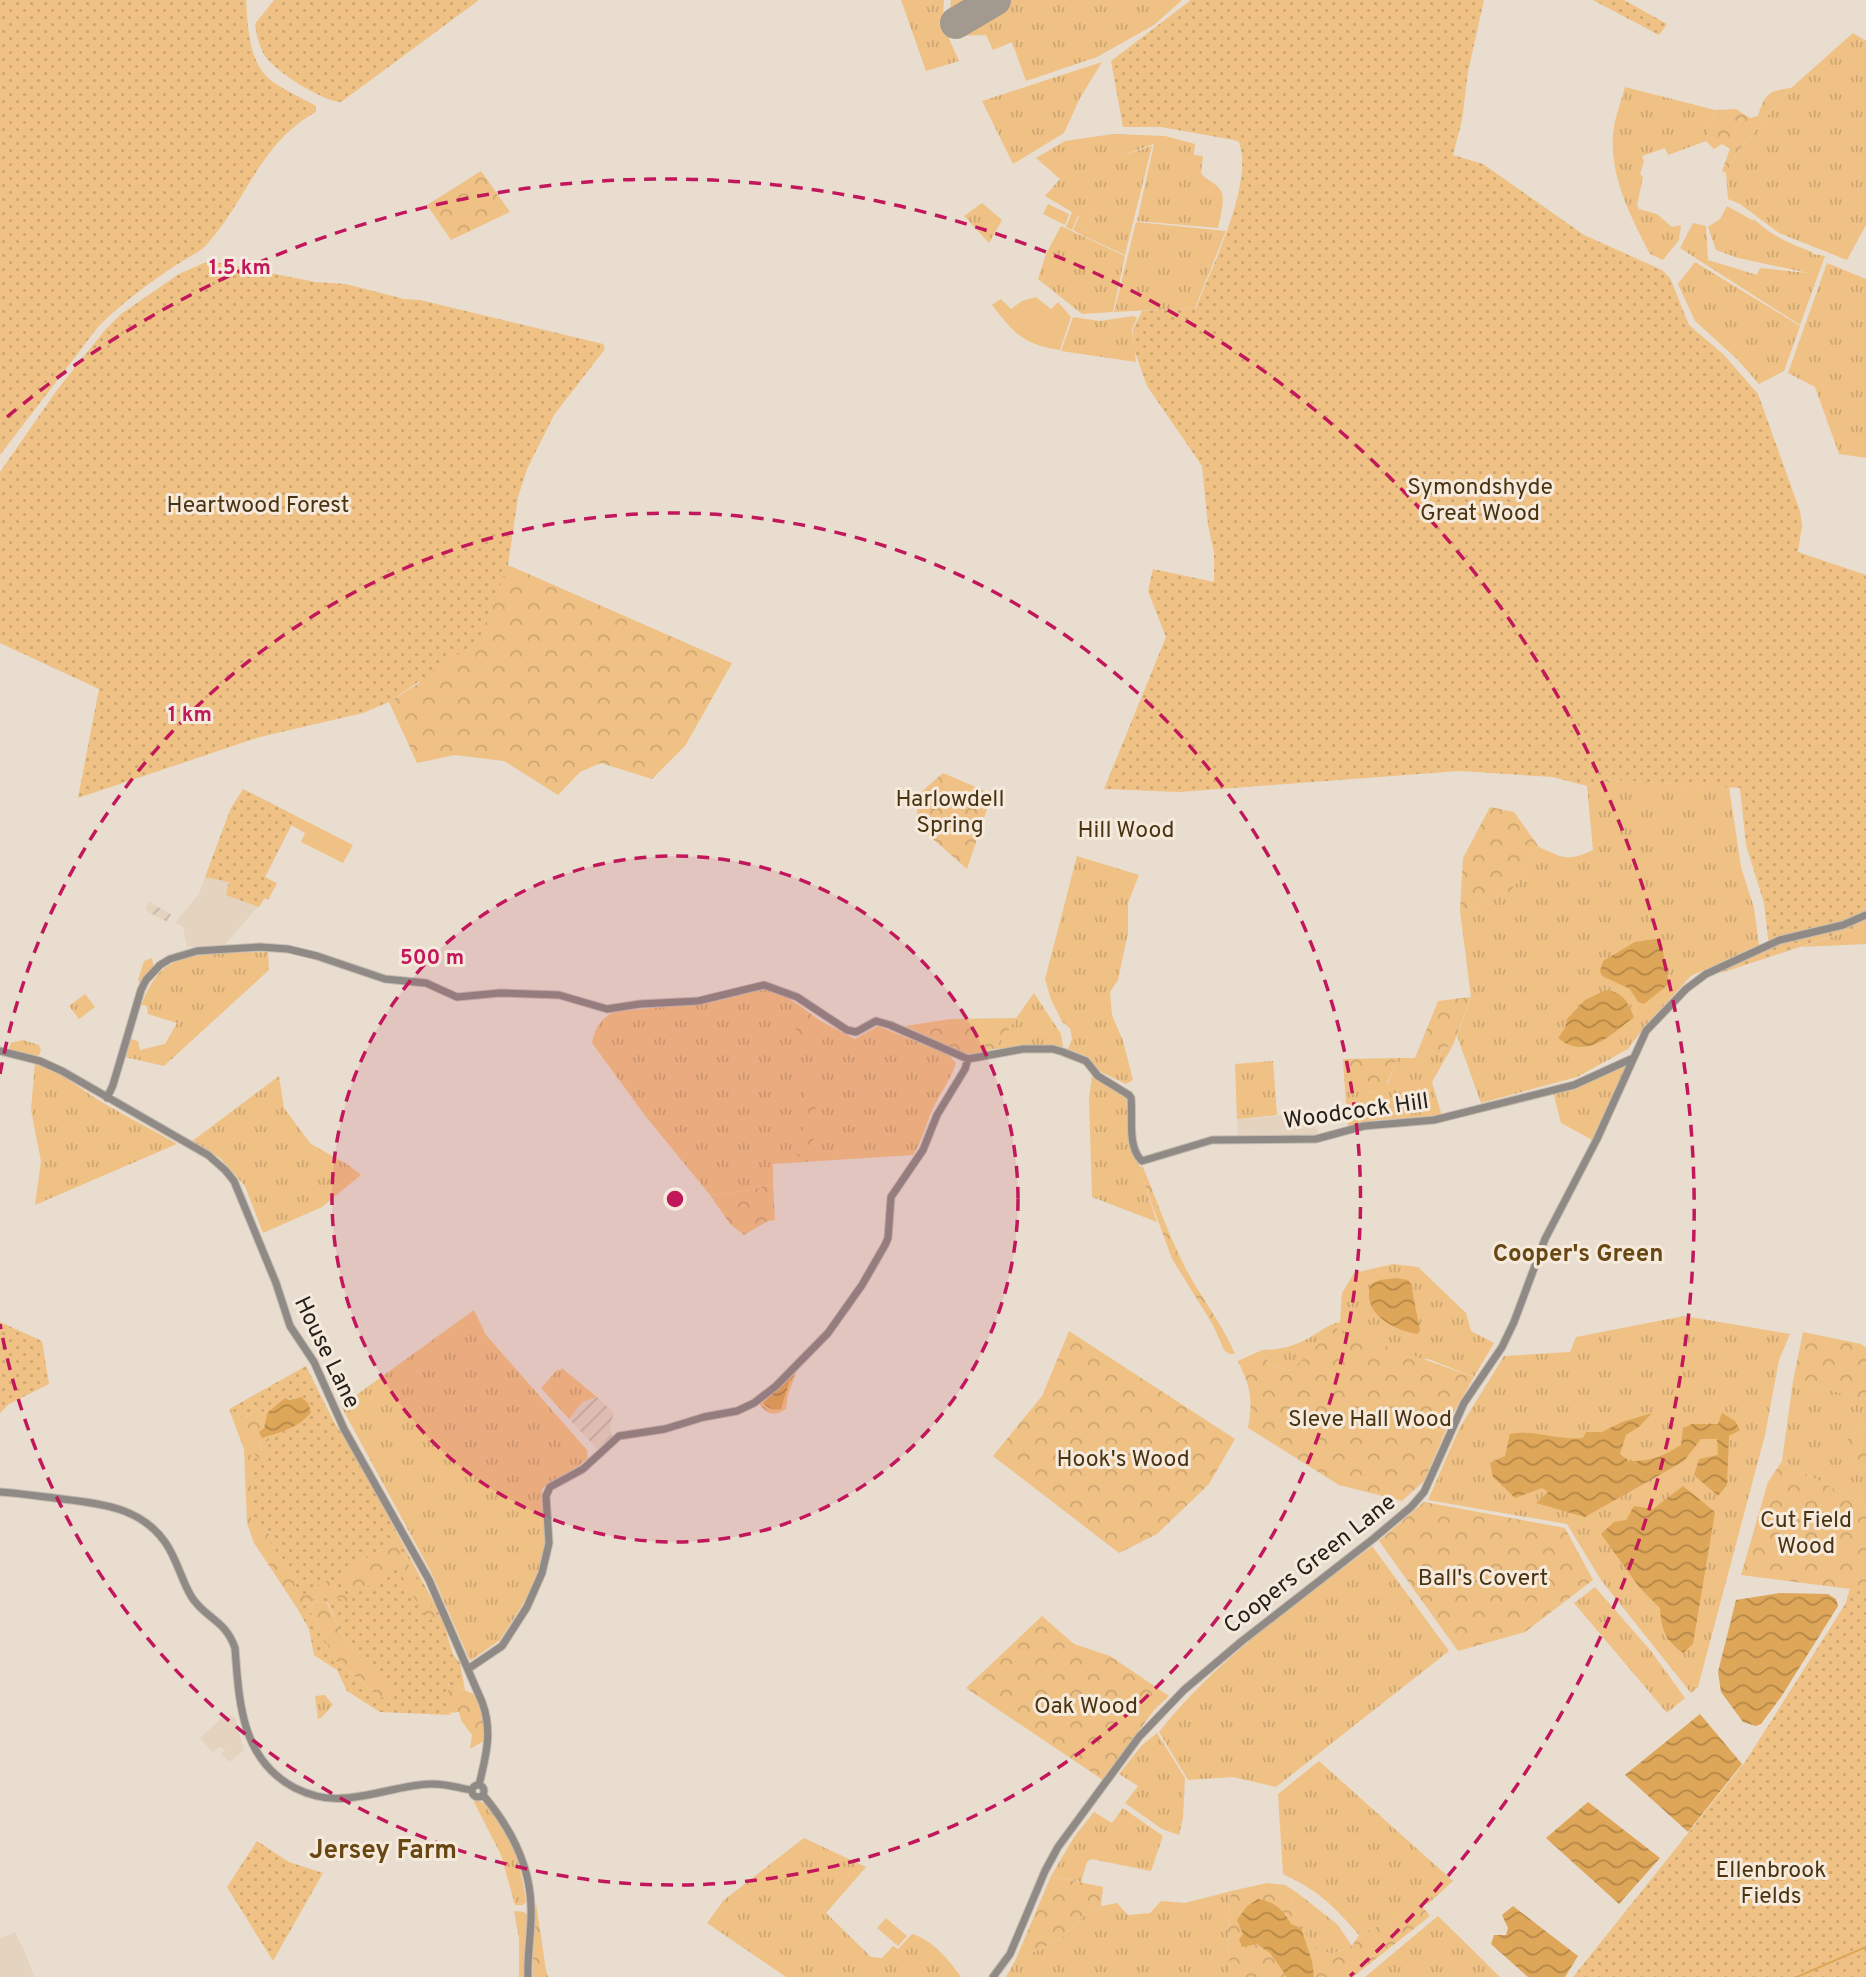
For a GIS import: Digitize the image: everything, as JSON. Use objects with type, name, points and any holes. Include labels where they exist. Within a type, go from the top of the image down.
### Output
[{"type":"street","name":"Coopers Green Lane","points":[[993,1977],[1010,1954],[1058,1847],[1139,1737],[1202,1674],[1373,1539],[1411,1507],[1424,1492],[1464,1403],[1502,1348],[1545,1239],[1597,1139],[1646,1031],[1665,1008],[1698,979],[1780,940],[1843,925],[1866,915]]},
{"type":"street","points":[[107,1098],[141,990],[160,965],[177,955],[189,952],[260,947],[303,952],[373,975],[426,983],[457,997],[500,993],[559,995],[607,1009],[698,1001],[764,985],[797,997],[847,1030],[856,1032],[876,1021],[890,1024],[968,1059],[965,1069],[937,1115],[923,1150],[894,1190],[885,1245],[836,1324],[776,1386],[754,1403],[737,1411],[704,1417],[665,1429],[619,1436],[583,1469],[550,1487],[546,1496],[549,1543],[542,1573],[527,1608],[502,1646],[468,1668]]},
{"type":"street","name":"Woodcock Hill","points":[[968,1059],[1036,1048],[1053,1049],[1086,1061],[1098,1076],[1124,1090],[1131,1098],[1133,1137],[1137,1156],[1142,1161],[1212,1140],[1316,1139],[1364,1126],[1434,1120],[1574,1085],[1632,1059]]},
{"type":"street","name":"House Lane","points":[[0,1051],[48,1064],[208,1155],[234,1181],[276,1283],[290,1326],[314,1362],[344,1429],[429,1580],[486,1712],[489,1729],[487,1751],[475,1787]]},
{"type":"street","points":[[0,1492],[113,1506],[132,1514],[158,1534],[175,1559],[192,1599],[225,1627],[232,1639],[247,1734],[273,1773],[289,1785],[311,1795],[334,1799],[432,1784],[484,1789],[483,1795],[512,1836],[528,1879],[531,1907],[528,1977]]},
{"type":"shaded area","points":[[243,789],[296,816],[265,877],[277,883],[268,900],[265,898],[225,945],[187,947],[183,927],[175,923],[199,894],[231,808]]},
{"type":"shaded area","points":[[149,902],[171,914],[167,922],[145,910]]},
{"type":"shaded area","points":[[1307,1113],[1308,1120],[1319,1136],[1238,1136],[1237,1119]]},
{"type":"shaded area","points":[[597,1397],[614,1413],[610,1424],[612,1436],[597,1449],[569,1419],[581,1402]]},
{"type":"shaded area","points":[[233,1716],[244,1750],[229,1762],[221,1754],[225,1750],[220,1747],[213,1752],[200,1738],[223,1717]]},
{"type":"shaded area","points":[[15,1932],[34,1977],[0,1977],[0,1938]]},
{"type":"green space","points":[[0,0],[246,0],[251,44],[259,65],[273,82],[316,106],[316,112],[297,124],[281,139],[205,247],[144,288],[98,327],[0,455]]},
{"type":"green space","points":[[274,0],[479,0],[341,102],[323,97],[300,85],[265,56],[258,41],[255,24]]},
{"type":"green space","points":[[901,0],[944,0],[943,16],[959,61],[926,71]]},
{"type":"green space","points":[[951,0],[1182,0],[1154,25],[1097,57],[1026,81],[1012,42],[993,50],[986,35],[954,36],[949,20]]},
{"type":"green space","name":"Symondshyde Great Wood","points":[[1191,0],[1484,0],[1453,155],[1483,164],[1584,235],[1662,270],[1670,278],[1689,325],[1724,355],[1758,394],[1800,511],[1802,525],[1798,552],[1866,575],[1866,925],[1721,973],[1723,968],[1769,947],[1764,903],[1746,845],[1740,788],[1613,780],[1587,786],[1553,777],[1459,771],[1180,792],[1104,789],[1166,637],[1148,591],[1153,569],[1214,582],[1214,553],[1208,525],[1202,466],[1147,386],[1134,349],[1133,329],[1142,311],[1196,308],[1221,248],[1236,202],[1241,180],[1242,159],[1239,142],[1161,127],[1123,127],[1111,61]]},
{"type":"green space","points":[[1593,0],[1624,0],[1667,24],[1659,35]]},
{"type":"green space","points":[[1853,33],[1866,41],[1866,225],[1847,260],[1779,233],[1740,204],[1728,199],[1726,173],[1739,150],[1791,88]]},
{"type":"green space","points":[[1102,62],[1080,98],[1064,133],[1013,164],[982,101]]},
{"type":"green space","points":[[1625,87],[1715,110],[1706,141],[1668,155],[1665,148],[1642,156],[1644,161],[1640,174],[1643,177],[1637,206],[1657,214],[1672,227],[1681,225],[1679,240],[1663,260],[1650,254],[1618,182],[1613,151],[1614,129]]},
{"type":"green space","points":[[1791,88],[1739,150],[1726,173],[1722,171],[1730,149],[1722,144],[1714,149],[1706,141],[1715,110],[1736,109],[1750,118],[1758,116],[1768,95]]},
{"type":"green space","points":[[1113,134],[1165,136],[1195,144],[1194,155],[1203,156],[1201,173],[1221,192],[1222,207],[1218,228],[1137,221],[1154,144],[1118,157],[1152,146],[1125,255],[1084,236],[1096,210],[1078,216],[1072,230],[1066,227],[1072,212],[1045,196],[1060,179],[1036,158],[1065,141]]},
{"type":"green space","points":[[481,171],[510,212],[451,240],[427,205]]},
{"type":"green space","points":[[982,203],[1002,220],[989,243],[964,216]]},
{"type":"green space","points":[[1048,204],[1069,214],[1065,225],[1043,214]]},
{"type":"green space","points":[[1084,205],[1096,210],[1084,236],[1073,230]]},
{"type":"green space","points":[[1727,206],[1752,220],[1745,233],[1720,219]]},
{"type":"green space","points":[[1720,219],[1745,232],[1752,220],[1755,220],[1782,239],[1813,254],[1825,256],[1800,325],[1680,248],[1693,223],[1706,226],[1708,260],[1757,275],[1760,268],[1808,273],[1738,258],[1716,250],[1708,227]]},
{"type":"green space","points":[[1136,222],[1226,231],[1195,308],[1114,312]]},
{"type":"green space","points":[[1061,226],[1125,256],[1113,312],[1082,314],[1038,279],[1046,254]]},
{"type":"green space","name":"Heartwood Forest","points":[[215,262],[315,282],[346,284],[404,299],[420,300],[603,344],[605,349],[554,415],[527,469],[518,497],[508,565],[479,640],[389,702],[363,713],[260,737],[78,798],[99,689],[0,643],[0,472],[57,390],[121,314],[179,274],[204,263]]},
{"type":"green space","points":[[1695,262],[1800,326],[1784,371],[1759,384],[1737,359],[1695,321],[1678,284]]},
{"type":"green space","points":[[1827,263],[1866,279],[1866,458],[1839,454],[1815,387],[1788,373]]},
{"type":"green space","points":[[1036,297],[1051,309],[1058,302],[1071,317],[1060,350],[1037,345],[1020,336],[992,305],[1001,299],[1011,309],[1022,301]]},
{"type":"green space","points":[[1133,316],[1137,318],[1132,329],[1136,362],[1061,351],[1073,317],[1100,321]]},
{"type":"green space","points":[[508,565],[732,663],[685,746],[652,779],[601,763],[580,772],[558,795],[504,761],[455,755],[417,763],[389,702],[419,683],[471,566]]},
{"type":"green space","name":"Harlowdell Spring","points":[[943,773],[992,794],[967,869],[916,824],[919,794]]},
{"type":"green space","points":[[1613,780],[1729,787],[1741,867],[1754,908],[1759,945],[1691,976],[1645,1026],[1628,1049],[1577,1077],[1481,1103],[1457,1036],[1471,997],[1460,911],[1511,891],[1539,847],[1566,857],[1593,850],[1587,786]]},
{"type":"green space","points":[[243,789],[296,816],[265,877],[277,883],[268,900],[265,898],[259,907],[226,895],[229,882],[205,877],[231,808]]},
{"type":"green space","points":[[1490,807],[1514,812],[1539,847],[1511,891],[1460,911],[1463,858]]},
{"type":"green space","points":[[296,816],[353,845],[343,863],[301,842],[305,833],[291,825]]},
{"type":"green space","points":[[1077,856],[1139,875],[1128,903],[1128,933],[1118,980],[1110,992],[1112,1015],[1123,1041],[1133,1080],[1126,1084],[1099,1071],[1088,1057],[1068,1049],[1072,1039],[1070,1028],[1062,1022],[1045,979]]},
{"type":"green space","points":[[1866,925],[1866,944],[1801,947]]},
{"type":"green space","points":[[268,952],[269,970],[164,1066],[125,1057],[131,1039],[138,1041],[140,1050],[165,1044],[177,1023],[148,1014],[147,1006],[141,1005],[160,972],[182,959],[196,956]]},
{"type":"green space","points":[[152,958],[154,968],[140,983],[138,980],[144,961]]},
{"type":"green space","points":[[767,988],[783,994],[819,1020],[855,1039],[878,1026],[949,1055],[956,1063],[913,1155],[773,1164],[773,1183],[752,1190],[710,1195],[646,1117],[592,1043],[599,1024],[614,1012],[722,1000],[751,990]]},
{"type":"green space","points":[[1034,993],[1061,1034],[1063,1047],[1035,1045],[994,1049]]},
{"type":"green space","points":[[85,994],[95,1007],[79,1019],[69,1006]]},
{"type":"green space","points":[[1471,997],[1453,1045],[1415,1058],[1438,1001]]},
{"type":"green space","points":[[796,1003],[819,1020],[811,1041],[805,1043],[796,1030]]},
{"type":"green space","points":[[1017,1018],[994,1049],[967,1055],[905,1026],[950,1019]]},
{"type":"green space","points":[[23,1040],[39,1045],[41,1051],[38,1056],[11,1051],[11,1043]]},
{"type":"green space","points":[[1453,1045],[1432,1082],[1442,1116],[1377,1120],[1348,1127],[1345,1090],[1375,1092],[1389,1082],[1396,1058],[1415,1058]]},
{"type":"green space","points":[[1396,1058],[1389,1080],[1381,1090],[1345,1090],[1343,1059]]},
{"type":"green space","points":[[1273,1061],[1277,1115],[1237,1119],[1235,1064]]},
{"type":"green space","points":[[35,1063],[54,1071],[105,1104],[177,1144],[35,1205],[41,1161],[31,1110]]},
{"type":"green space","points":[[1623,1065],[1626,1066],[1594,1141],[1561,1123],[1553,1092],[1586,1084]]},
{"type":"green space","points":[[1092,1075],[1126,1095],[1129,1137],[1157,1222],[1092,1197],[1089,1099]]},
{"type":"green space","points":[[279,1076],[284,1108],[311,1144],[361,1175],[322,1207],[263,1233],[245,1186],[220,1158],[191,1142]]},
{"type":"green space","points":[[815,1089],[816,1137],[800,1157],[792,1152],[805,1125],[805,1090]]},
{"type":"green space","points":[[1138,1166],[1143,1167],[1186,1269],[1235,1354],[1224,1350],[1213,1325],[1172,1259]]},
{"type":"green space","points":[[773,1183],[775,1220],[768,1221],[744,1235],[730,1224],[710,1195],[752,1190]]},
{"type":"green space","points":[[1393,1264],[1418,1267],[1466,1313],[1471,1331],[1494,1343],[1474,1377],[1428,1359],[1292,1370],[1270,1366],[1262,1350],[1295,1345],[1340,1322],[1342,1293],[1354,1273]]},
{"type":"green space","points":[[474,1310],[486,1335],[587,1450],[588,1458],[542,1489],[545,1544],[539,1569],[526,1599],[500,1640],[470,1661],[431,1572],[341,1406]]},
{"type":"green space","points":[[1684,1316],[1790,1334],[1779,1360],[1765,1435],[1698,1687],[1691,1693],[1601,1580],[1567,1524],[1428,1500],[1459,1429],[1504,1356],[1570,1352],[1576,1337]]},
{"type":"green space","points":[[0,1322],[42,1341],[49,1384],[9,1404],[0,1413]]},
{"type":"green space","name":"Sleve Hall Wood","points":[[1335,1328],[1474,1377],[1453,1414],[1424,1481],[1402,1501],[1339,1485],[1248,1428],[1250,1394],[1238,1361],[1262,1350],[1270,1366],[1292,1370]]},
{"type":"green space","name":"Hook's Wood","points":[[1069,1331],[1235,1439],[1209,1484],[1157,1534],[1119,1553],[993,1456],[1042,1396]]},
{"type":"green space","points":[[1803,1332],[1861,1344],[1866,1348],[1866,1399],[1793,1381]]},
{"type":"green space","points":[[306,1366],[444,1624],[453,1655],[460,1663],[465,1690],[448,1684],[451,1715],[380,1712],[347,1691],[337,1670],[314,1655],[309,1629],[297,1608],[329,1592],[347,1604],[349,1599],[329,1579],[300,1597],[288,1567],[270,1543],[270,1534],[265,1527],[251,1521],[251,1451],[269,1468],[270,1463],[258,1443],[270,1441],[269,1436],[281,1430],[300,1397],[284,1401],[267,1413],[257,1410],[244,1418],[229,1409]],"holes":[[[396,1541],[437,1617],[437,1618],[427,1620],[398,1569],[353,1595],[335,1576]],[[314,1601],[328,1603],[341,1633],[357,1655],[394,1693],[380,1698],[335,1660],[309,1609]]]},
{"type":"green space","points":[[563,1369],[597,1397],[582,1402],[569,1419],[541,1388],[557,1370]]},
{"type":"green space","points":[[797,1370],[786,1409],[771,1413],[759,1404]],"holes":[[[790,1379],[781,1408],[777,1410],[766,1407]]]},
{"type":"green space","points":[[1793,1381],[1866,1399],[1866,1424],[1848,1439],[1848,1459],[1866,1470],[1866,1506],[1782,1461]]},
{"type":"green space","points":[[229,1409],[244,1418],[257,1410],[267,1413],[262,1437],[269,1436],[270,1441],[258,1443],[270,1463],[269,1469],[251,1452],[270,1543],[288,1567],[300,1596],[329,1579],[350,1599],[347,1604],[321,1594],[297,1608],[254,1543],[247,1523],[244,1449]]},
{"type":"green space","name":"Cut Field Wood","points":[[1866,1424],[1866,1470],[1848,1459],[1848,1439]]},
{"type":"green space","name":"Cut Field Wood","points":[[1782,1461],[1866,1506],[1866,1920],[1846,1603],[1850,1589],[1741,1575],[1768,1482]]},
{"type":"green space","name":"Ball's Covert","points":[[1424,1502],[1565,1528],[1593,1580],[1525,1632],[1458,1651],[1379,1541]]},
{"type":"green space","points":[[396,1541],[438,1618],[427,1620],[353,1595],[334,1576]]},
{"type":"green space","points":[[1372,1546],[1449,1651],[1276,1787],[1233,1777],[1188,1780],[1159,1732],[1206,1680],[1232,1656],[1287,1610]]},
{"type":"green space","points":[[1595,1587],[1651,1651],[1685,1698],[1667,1713],[1574,1603]]},
{"type":"green space","name":"Ellenbrook Fields","points":[[1866,1588],[1866,1977],[1573,1977],[1745,1762],[1846,1603],[1850,1589]]},
{"type":"green space","points":[[314,1601],[327,1603],[341,1633],[357,1655],[395,1693],[380,1698],[335,1660],[309,1609]]},
{"type":"green space","name":"Oak Wood","points":[[1042,1616],[1074,1644],[1110,1656],[1169,1696],[1154,1710],[1103,1780],[966,1688]]},
{"type":"green space","points":[[449,1684],[474,1694],[481,1711],[484,1741],[470,1749],[472,1735],[461,1720],[459,1712],[449,1713]]},
{"type":"green space","points":[[325,1695],[333,1705],[318,1719],[315,1696]]},
{"type":"green space","points":[[1157,1733],[1185,1778],[1183,1818],[1179,1835],[1162,1829],[1125,1803],[1138,1786],[1119,1774],[1142,1745]]},
{"type":"green space","points":[[1319,1761],[1453,1881],[1429,1903],[1359,1935],[1325,1900],[1283,1874],[1278,1794]]},
{"type":"green space","points":[[477,1800],[498,1817],[506,1830],[524,1889],[526,1902],[523,1905],[515,1905],[501,1855],[474,1802]]},
{"type":"green space","points":[[1123,1808],[1163,1836],[1151,1871],[1091,1859],[1087,1862],[1081,1882],[1051,1876],[1074,1837],[1094,1812],[1112,1823]]},
{"type":"green space","points":[[804,1838],[866,1867],[826,1913],[871,1957],[882,1958],[893,1946],[898,1949],[912,1934],[933,1945],[961,1977],[786,1977],[707,1923],[724,1900]]},
{"type":"green space","points":[[257,1841],[289,1862],[323,1873],[273,1961],[227,1887]]},
{"type":"green space","points":[[1051,1876],[1103,1887],[1101,1906],[1080,1919],[1060,1939],[1015,1961]]},
{"type":"green space","points":[[1267,1883],[1285,1885],[1296,1892],[1291,1904],[1312,1945],[1331,1954],[1352,1946],[1359,1935],[1422,1906],[1430,1916],[1353,1977],[1230,1977],[1228,1928],[1231,1891]]},
{"type":"green space","points":[[1231,1891],[1228,1928],[1230,1977],[1006,1977],[1015,1961],[1060,1939],[1080,1919],[1101,1906],[1117,1903],[1128,1915],[1150,1913],[1161,1901],[1185,1903]]},
{"type":"green space","points":[[1296,1892],[1337,1924],[1352,1946],[1331,1954],[1312,1946],[1291,1904]]},
{"type":"green space","points":[[536,1903],[548,1977],[533,1977],[532,1941]]},
{"type":"green space","points":[[514,1911],[524,1912],[528,1916],[524,1977],[519,1977],[519,1939]]},
{"type":"green space","points":[[1438,1916],[1500,1977],[1365,1977]]},
{"type":"green space","points":[[886,1918],[907,1936],[898,1946],[877,1928]]},
{"type":"water","points":[[1656,939],[1662,946],[1669,984],[1644,1004],[1638,1002],[1630,989],[1602,976],[1600,971],[1603,961],[1635,942]]},
{"type":"water","points":[[1606,990],[1617,993],[1624,999],[1634,1017],[1607,1038],[1588,1046],[1578,1047],[1558,1038],[1567,1019],[1585,1000]]},
{"type":"water","points":[[1396,1278],[1408,1280],[1411,1284],[1420,1331],[1417,1334],[1389,1324],[1375,1312],[1370,1303],[1371,1284]]},
{"type":"water","points":[[791,1377],[781,1409],[774,1410],[763,1403]]},
{"type":"water","points":[[301,1397],[308,1403],[311,1412],[307,1417],[289,1429],[262,1438],[259,1432],[264,1428],[267,1413],[285,1398],[289,1400]]},
{"type":"water","points":[[1652,1413],[1640,1426],[1626,1435],[1620,1454],[1629,1461],[1650,1459],[1675,1449],[1681,1445],[1683,1428],[1692,1424],[1718,1424],[1722,1413],[1735,1421],[1740,1430],[1729,1436],[1727,1485],[1718,1496],[1694,1475],[1699,1459],[1718,1455],[1717,1439],[1701,1439],[1684,1461],[1585,1517],[1536,1503],[1548,1492],[1542,1488],[1515,1498],[1493,1477],[1490,1463],[1505,1456],[1510,1434],[1583,1438],[1586,1432],[1602,1432],[1622,1422]]},
{"type":"water","points":[[1683,1486],[1715,1512],[1693,1644],[1683,1653],[1672,1644],[1666,1634],[1660,1608],[1639,1587],[1601,1534],[1614,1522],[1626,1520],[1634,1506],[1653,1509]]},
{"type":"water","points":[[1780,1593],[1828,1594],[1836,1599],[1838,1606],[1781,1697],[1761,1724],[1756,1726],[1743,1722],[1721,1692],[1718,1672],[1736,1600]]},
{"type":"water","points":[[1700,1714],[1742,1764],[1688,1832],[1625,1775]]},
{"type":"water","points":[[1588,1802],[1660,1858],[1619,1904],[1546,1838]]},
{"type":"water","points":[[1258,1899],[1278,1907],[1291,1924],[1301,1928],[1312,1961],[1314,1977],[1287,1977],[1270,1953],[1257,1944],[1242,1947],[1239,1939],[1243,1934],[1237,1920],[1247,1906]]},
{"type":"water","points":[[1513,1906],[1578,1956],[1565,1977],[1528,1977],[1491,1944],[1494,1935],[1506,1935],[1508,1928],[1502,1915]]},
{"type":"waterway","points":[[1797,1977],[1866,1947]]},
{"type":"runway","points":[[956,23],[995,0]]},
{"type":"district","name":"Cooper's Green","points":[[1578,1253]]},
{"type":"district","name":"Jersey Farm","points":[[383,1849]]},
{"type":"park label","name":"Hill Wood","points":[[1126,829]]}]
